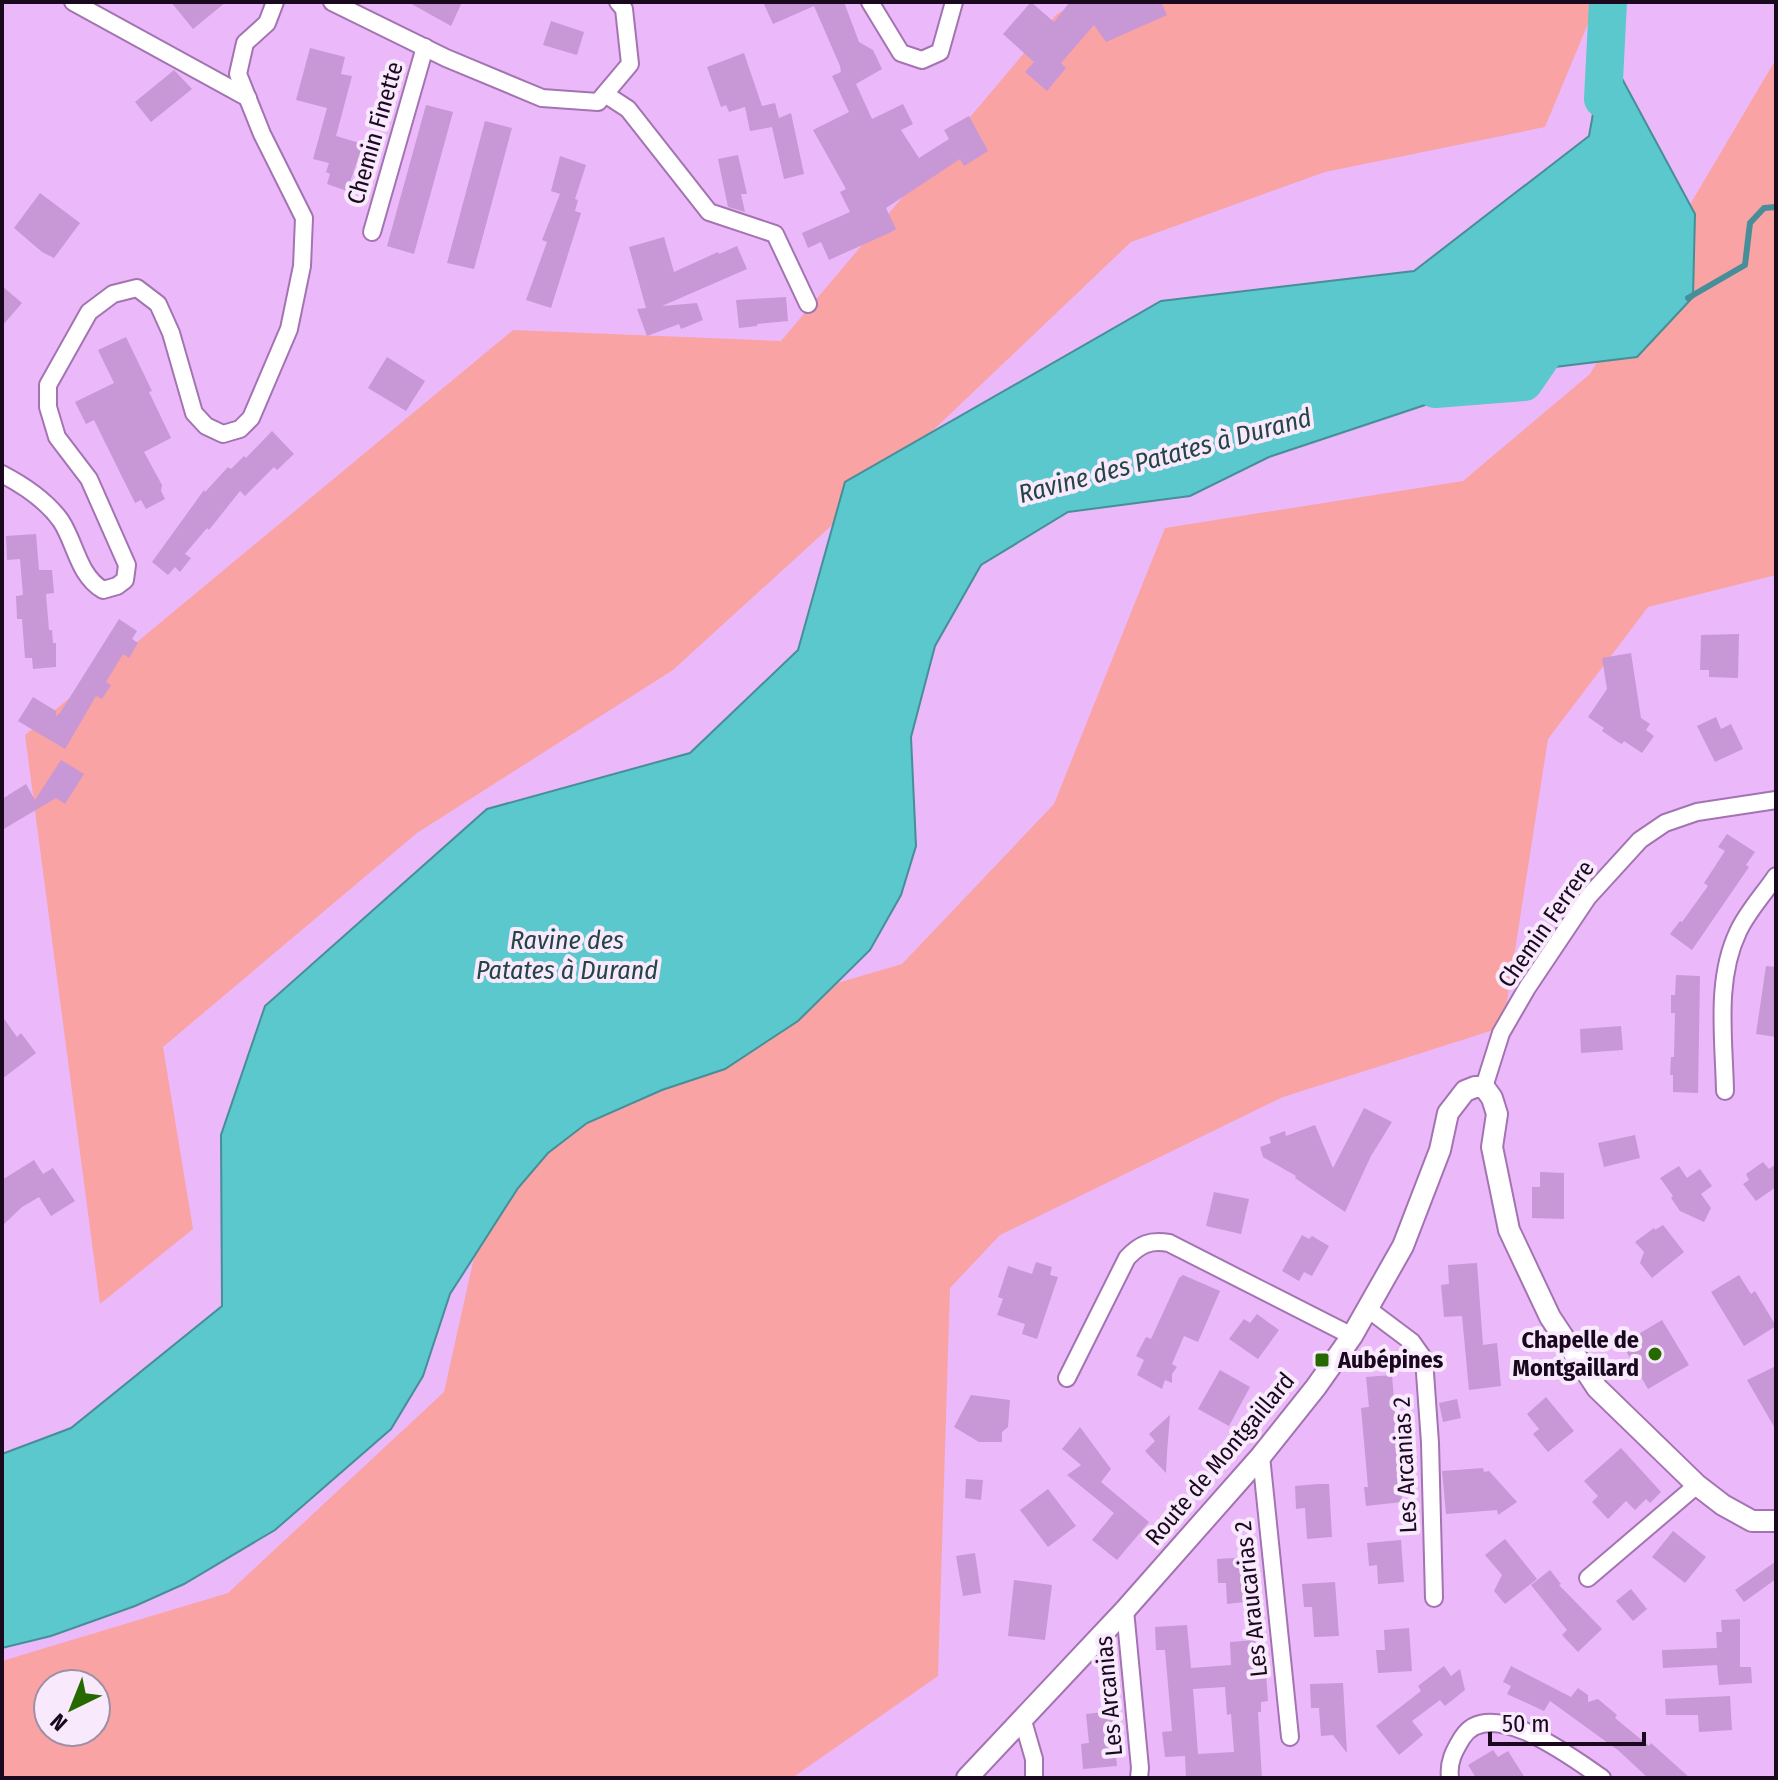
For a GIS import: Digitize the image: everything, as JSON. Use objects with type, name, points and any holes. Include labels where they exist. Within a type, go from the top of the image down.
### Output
[{"type":"street","points":[[73,2],[248,98]]},
{"type":"street","points":[[2,474],[22,485],[60,520],[92,584],[103,590],[125,580],[127,565],[89,479],[57,437],[48,407],[48,385],[89,312],[113,294],[137,288],[158,304],[171,333],[194,413],[206,426],[223,434],[240,429],[251,418],[289,329],[302,266],[304,218],[262,134],[238,74],[245,43],[267,23],[275,2]]},
{"type":"street","name":"Chemin Finette","points":[[332,2],[542,98],[598,102],[605,94]]},
{"type":"street","points":[[618,2],[624,9],[630,64],[605,94],[628,109],[709,212],[775,234],[808,304]]},
{"type":"street","points":[[870,2],[901,53],[922,60],[940,52],[954,2]]},
{"type":"street","name":"Chemin Finette","points":[[372,232],[425,47]]},
{"type":"street","name":"Chemin Ferrere","points":[[1484,1087],[1501,1033],[1527,988],[1588,897],[1640,840],[1665,823],[1697,812],[1776,800]]},
{"type":"street","points":[[1725,1091],[1724,987],[1728,957],[1738,930],[1776,876]]},
{"type":"street","points":[[1484,1087],[1492,1098],[1497,1114],[1492,1147],[1509,1230],[1550,1317],[1597,1388],[1697,1485],[1723,1505],[1752,1521],[1776,1521]]},
{"type":"street","name":"Route de Montgaillard","points":[[967,1778],[1125,1610],[1261,1456],[1352,1336],[1403,1246],[1440,1150],[1448,1113],[1465,1091],[1484,1087]]},
{"type":"street","points":[[1067,1378],[1127,1258],[1143,1244],[1155,1240],[1169,1243],[1352,1336]]},
{"type":"street","name":"Les Arcanias 2","points":[[1368,1309],[1401,1332],[1424,1359],[1430,1443],[1434,1598]]},
{"type":"street","name":"Les Araucarias 2","points":[[1261,1456],[1290,1737]]},
{"type":"street","points":[[1588,1578],[1697,1485]]},
{"type":"street","name":"Les Arcanias","points":[[1125,1610],[1139,1778]]},
{"type":"street","points":[[1023,1721],[1034,1759],[1034,1778]]},
{"type":"street","points":[[1450,1778],[1452,1754],[1465,1732],[1482,1721],[1498,1721],[1530,1733],[1602,1778]]},
{"type":"shaded area","points":[[1078,2],[1597,2],[1545,127],[1325,172],[1131,242],[864,496],[673,670],[417,833],[163,1047],[193,1229],[100,1304],[25,735],[513,330],[781,341],[1057,14]]},
{"type":"shaded area","points":[[1776,59],[1776,575],[1648,607],[1548,739],[1503,1027],[1283,1097],[1000,1235],[950,1288],[938,1676],[792,1778],[2,1778],[2,1661],[228,1593],[444,1392],[514,1078],[902,964],[1054,804],[1165,528],[1463,481],[1590,374]]},
{"type":"water","name":"Ravine des Patates à Durand","points":[[1605,47],[1695,214],[1693,297],[1637,357],[1530,370],[1269,457],[1190,496],[1068,512],[981,565],[935,646],[911,737],[916,846],[901,895],[870,950],[798,1021],[725,1069],[662,1090],[587,1123],[548,1153],[518,1188],[450,1294],[423,1376],[391,1429],[275,1530],[184,1584],[135,1606],[51,1636],[2,1648],[2,1454],[71,1428],[222,1306],[221,1135],[265,1006],[487,809],[690,753],[798,650],[845,482],[1161,301],[1414,271],[1589,136]]},
{"type":"building","points":[[171,2],[226,2],[193,29]]},
{"type":"building","points":[[408,2],[462,2],[451,26]]},
{"type":"building","points":[[763,2],[844,2],[859,42],[873,50],[882,69],[856,84],[872,119],[903,104],[913,124],[901,130],[919,158],[949,139],[944,130],[969,116],[988,151],[964,166],[960,159],[886,208],[896,229],[889,233],[829,260],[821,242],[808,248],[802,233],[850,212],[840,192],[846,189],[813,130],[849,112],[832,76],[841,72],[840,66],[814,6],[773,24]]},
{"type":"building","points":[[1031,2],[1054,22],[1070,2],[1161,2],[1167,15],[1106,42],[1094,25],[1061,63],[1066,68],[1047,91],[1025,72],[1034,62],[1003,34]]},
{"type":"building","points":[[551,21],[584,32],[577,55],[543,45]]},
{"type":"building","points":[[310,48],[345,57],[341,74],[352,76],[336,136],[363,144],[347,191],[327,184],[329,163],[313,159],[327,108],[296,100]]},
{"type":"building","points":[[744,53],[762,106],[775,103],[779,118],[791,113],[804,174],[784,179],[772,127],[750,131],[745,107],[729,112],[726,105],[721,107],[707,67]]},
{"type":"building","points":[[174,70],[192,89],[151,122],[135,102]]},
{"type":"building","points":[[426,105],[453,112],[414,254],[387,246]]},
{"type":"building","points":[[485,121],[512,128],[474,269],[447,263]]},
{"type":"building","points":[[738,155],[747,194],[741,194],[745,212],[728,207],[718,159]]},
{"type":"building","points":[[560,156],[586,165],[575,199],[578,200],[575,211],[581,213],[551,308],[526,300],[547,242],[542,240],[560,194],[551,191]]},
{"type":"building","points":[[40,193],[80,223],[54,258],[14,228]]},
{"type":"building","points":[[664,237],[674,272],[737,246],[747,269],[662,306],[697,303],[703,320],[681,329],[679,324],[647,336],[637,309],[646,308],[629,247]]},
{"type":"building","points":[[2,286],[22,303],[2,326]]},
{"type":"building","points":[[786,297],[788,321],[739,328],[736,300]]},
{"type":"building","points":[[126,337],[171,438],[144,452],[162,485],[165,499],[146,509],[141,500],[135,503],[94,420],[86,424],[75,402],[114,383],[98,350]]},
{"type":"building","points":[[387,357],[425,381],[406,411],[368,388]]},
{"type":"building","points":[[272,431],[294,454],[277,470],[274,467],[245,496],[240,491],[185,554],[191,558],[180,572],[175,567],[168,575],[152,562],[204,490],[228,467],[231,469],[244,456],[246,458]]},
{"type":"building","points":[[36,534],[39,570],[52,570],[54,593],[46,594],[49,630],[52,630],[53,643],[56,643],[56,667],[33,669],[32,658],[25,658],[22,619],[17,619],[16,596],[23,595],[20,559],[7,560],[6,536]]},
{"type":"building","points":[[119,619],[137,631],[132,639],[138,643],[129,658],[123,654],[106,682],[111,685],[102,699],[96,696],[65,749],[18,721],[33,697],[56,711],[56,716],[60,713]]},
{"type":"building","points":[[1739,634],[1738,678],[1709,677],[1709,670],[1700,670],[1701,635]]},
{"type":"building","points":[[1631,653],[1641,718],[1650,724],[1646,730],[1654,736],[1642,753],[1624,741],[1622,744],[1618,742],[1588,717],[1607,689],[1602,658]]},
{"type":"building","points":[[1716,717],[1721,729],[1731,724],[1743,749],[1715,762],[1697,726]]},
{"type":"building","points":[[61,760],[84,774],[65,804],[56,798],[2,830],[2,799],[26,784],[35,800]]},
{"type":"building","points":[[1727,834],[1755,852],[1746,865],[1749,867],[1692,950],[1670,934],[1708,886],[1704,883],[1725,851],[1718,847]]},
{"type":"building","points":[[1766,966],[1776,967],[1776,1037],[1756,1034]]},
{"type":"building","points":[[1676,975],[1700,976],[1698,1093],[1673,1092],[1673,1075],[1670,1075],[1671,1057],[1674,1057],[1675,1013],[1671,1013],[1671,995],[1675,995]]},
{"type":"building","points":[[2,1016],[17,1037],[21,1033],[36,1053],[2,1079]]},
{"type":"building","points":[[1621,1026],[1623,1050],[1581,1053],[1580,1029]]},
{"type":"building","points":[[1364,1108],[1392,1122],[1371,1156],[1345,1212],[1296,1176],[1263,1157],[1260,1147],[1271,1143],[1269,1137],[1285,1131],[1286,1136],[1315,1125],[1333,1168]]},
{"type":"building","points":[[1635,1135],[1640,1158],[1604,1167],[1598,1143]]},
{"type":"building","points":[[34,1160],[43,1174],[53,1168],[75,1201],[51,1216],[39,1197],[22,1207],[2,1226],[2,1180]]},
{"type":"building","points":[[1763,1162],[1769,1169],[1776,1164],[1776,1187],[1756,1201],[1743,1184],[1749,1180],[1746,1174]]},
{"type":"building","points":[[1679,1166],[1687,1178],[1700,1169],[1712,1186],[1701,1194],[1711,1208],[1704,1222],[1680,1211],[1660,1178]]},
{"type":"building","points":[[1540,1172],[1564,1173],[1564,1219],[1532,1218],[1532,1187],[1540,1187]]},
{"type":"building","points":[[1214,1192],[1249,1199],[1241,1234],[1206,1226]]},
{"type":"building","points":[[1663,1225],[1684,1252],[1652,1278],[1640,1263],[1644,1252],[1635,1242]]},
{"type":"building","points":[[1302,1235],[1309,1239],[1312,1236],[1329,1246],[1312,1276],[1304,1272],[1299,1281],[1282,1271]]},
{"type":"building","points":[[1036,1262],[1052,1267],[1050,1275],[1058,1277],[1037,1339],[1022,1334],[1025,1324],[997,1315],[1003,1299],[998,1297],[1008,1266],[1032,1274]]},
{"type":"building","points":[[1477,1263],[1483,1345],[1497,1343],[1501,1386],[1469,1390],[1462,1316],[1444,1317],[1441,1285],[1449,1284],[1448,1265]]},
{"type":"building","points":[[1183,1275],[1220,1291],[1198,1342],[1184,1336],[1172,1364],[1177,1367],[1172,1374],[1172,1383],[1165,1380],[1162,1389],[1137,1375],[1144,1360],[1136,1356],[1146,1337],[1151,1339]]},
{"type":"building","points":[[1739,1275],[1751,1294],[1755,1291],[1776,1326],[1744,1346],[1711,1292]]},
{"type":"building","points":[[1257,1314],[1279,1330],[1258,1359],[1229,1339],[1244,1319],[1250,1323]]},
{"type":"building","name":"Chapelle de Montgaillard","points":[[1662,1320],[1689,1365],[1648,1389],[1622,1344]]},
{"type":"building","points":[[1776,1366],[1776,1430],[1747,1380]]},
{"type":"building","points":[[1220,1370],[1250,1387],[1229,1426],[1198,1409]]},
{"type":"building","points":[[1392,1375],[1402,1502],[1366,1506],[1364,1487],[1368,1487],[1361,1408],[1369,1407],[1366,1377]]},
{"type":"building","points":[[971,1395],[1010,1400],[1008,1427],[1002,1432],[1002,1442],[979,1442],[954,1427]]},
{"type":"building","points":[[1546,1397],[1574,1431],[1548,1452],[1533,1434],[1539,1429],[1527,1414]]},
{"type":"building","points":[[1457,1399],[1461,1418],[1443,1422],[1439,1403]]},
{"type":"building","points":[[1170,1415],[1166,1473],[1145,1451],[1155,1441],[1149,1434]]},
{"type":"building","points":[[1080,1427],[1111,1469],[1101,1482],[1149,1522],[1117,1560],[1092,1540],[1114,1513],[1067,1475],[1081,1465],[1062,1449]]},
{"type":"building","points":[[1621,1448],[1661,1492],[1650,1503],[1646,1499],[1635,1510],[1626,1501],[1608,1519],[1592,1502],[1598,1496],[1584,1481]]},
{"type":"building","points":[[1483,1468],[1517,1502],[1498,1515],[1497,1510],[1446,1514],[1442,1471]]},
{"type":"building","points":[[966,1479],[983,1480],[981,1500],[965,1498]]},
{"type":"building","points":[[1329,1484],[1332,1537],[1307,1539],[1305,1508],[1296,1509],[1295,1486]]},
{"type":"building","points":[[1048,1489],[1076,1526],[1048,1547],[1020,1510]]},
{"type":"building","points":[[1673,1531],[1706,1557],[1685,1583],[1652,1557]]},
{"type":"building","points":[[1505,1539],[1537,1579],[1505,1604],[1494,1591],[1502,1575],[1485,1555]]},
{"type":"building","points":[[1401,1540],[1404,1582],[1378,1584],[1377,1565],[1369,1566],[1367,1543]]},
{"type":"building","points":[[975,1553],[981,1593],[963,1596],[956,1556]]},
{"type":"building","points":[[1250,1557],[1254,1601],[1227,1604],[1226,1583],[1218,1583],[1217,1559]]},
{"type":"building","points":[[1775,1562],[1776,1579],[1744,1602],[1735,1590]]},
{"type":"building","points":[[1550,1570],[1559,1585],[1602,1629],[1578,1652],[1562,1635],[1567,1630],[1531,1585]]},
{"type":"building","points":[[1014,1580],[1052,1585],[1045,1640],[1008,1636]]},
{"type":"building","points":[[1335,1582],[1339,1636],[1314,1637],[1312,1607],[1304,1607],[1302,1584]]},
{"type":"building","points":[[1631,1589],[1647,1609],[1633,1621],[1616,1601]]},
{"type":"building","points":[[1740,1619],[1740,1667],[1751,1667],[1752,1683],[1719,1685],[1717,1665],[1663,1668],[1662,1650],[1717,1648],[1716,1632],[1722,1632],[1721,1620]]},
{"type":"building","points":[[1187,1625],[1191,1668],[1231,1665],[1230,1642],[1255,1640],[1258,1674],[1266,1673],[1268,1701],[1261,1702],[1261,1712],[1258,1712],[1262,1778],[1186,1778],[1185,1756],[1165,1757],[1162,1732],[1172,1731],[1165,1650],[1156,1650],[1155,1627]],"holes":[[[1225,1687],[1227,1715],[1231,1714],[1234,1752],[1198,1754],[1193,1689]]]},
{"type":"building","points":[[1409,1628],[1412,1671],[1378,1673],[1376,1650],[1385,1650],[1384,1630]]},
{"type":"building","points":[[1444,1666],[1451,1676],[1460,1669],[1465,1690],[1445,1706],[1440,1700],[1412,1721],[1423,1735],[1399,1755],[1376,1726],[1421,1691],[1418,1686]]},
{"type":"building","points":[[1511,1666],[1571,1697],[1578,1688],[1588,1695],[1588,1702],[1598,1699],[1617,1715],[1615,1718],[1649,1746],[1651,1743],[1690,1778],[1648,1778],[1619,1751],[1550,1701],[1544,1711],[1507,1694],[1511,1686],[1503,1682]]},
{"type":"building","points":[[1343,1683],[1347,1753],[1333,1735],[1321,1736],[1319,1708],[1311,1708],[1310,1684]]},
{"type":"building","points":[[1730,1696],[1732,1730],[1699,1732],[1698,1715],[1666,1715],[1665,1699]]},
{"type":"building","points":[[1112,1711],[1117,1766],[1083,1769],[1081,1744],[1089,1743],[1086,1714]]},
{"type":"building","points":[[1493,1750],[1498,1757],[1508,1751],[1525,1778],[1476,1778],[1468,1765]]},
{"type":"waterway","name":"Ravine des Patates à Durand","points":[[1603,99],[1608,2]]},
{"type":"waterway","points":[[1688,298],[1745,265],[1750,223],[1764,208],[1776,207]]},
{"type":"waterway","name":"Ravine des Patates à Durand","points":[[1435,389],[1524,382],[1561,328]]},
{"type":"place","name":"Chapelle de Montgaillard","points":[[1655,1354]]},
{"type":"place","name":"Aubépines","points":[[1322,1360]]}]
